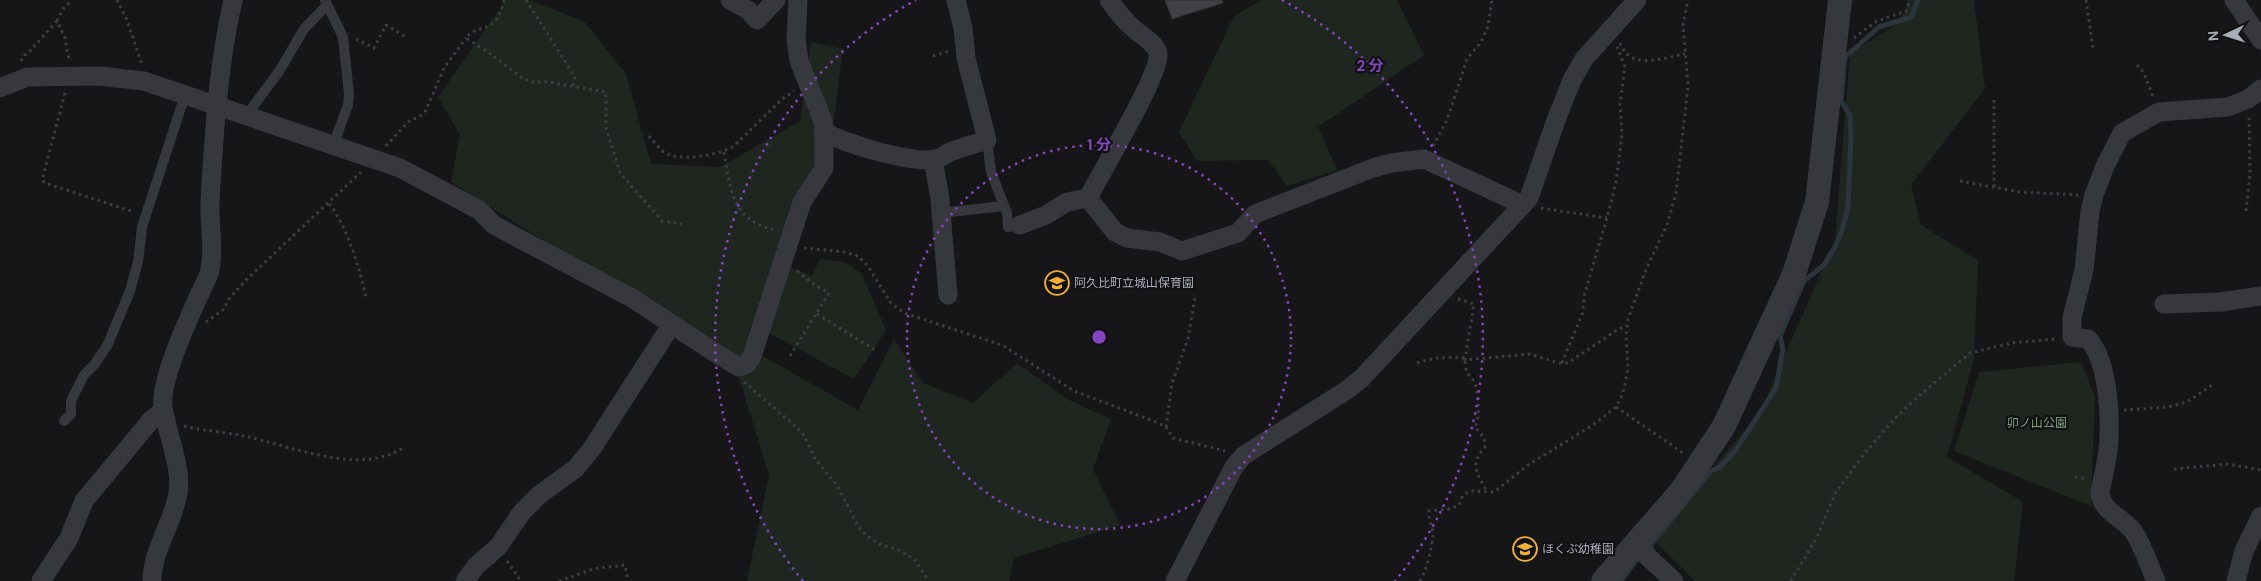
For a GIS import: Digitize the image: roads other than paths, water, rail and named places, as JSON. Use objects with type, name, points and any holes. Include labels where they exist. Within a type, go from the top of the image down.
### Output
[{"type":"street","points":[[152,581],[153,564],[178,493],[175,460],[163,406],[164,394],[182,335],[212,264],[210,205],[218,106],[223,59],[234,0]]},
{"type":"street","points":[[730,0],[748,10],[757,20],[776,0]]},
{"type":"street","points":[[0,88],[27,77],[99,76],[145,81],[400,168],[479,210],[494,225],[632,298],[734,365],[739,366],[747,364],[752,356],[802,202],[824,168],[824,132],[818,106],[799,61],[796,39],[798,0]]},
{"type":"street","points":[[824,132],[840,140],[906,157],[933,159],[987,140],[966,58],[963,28],[956,0]]},
{"type":"street","points":[[1088,198],[1149,86],[1158,60],[1158,53],[1154,46],[1133,28],[1109,0]]},
{"type":"street","points":[[1175,581],[1234,467],[1243,456],[1347,390],[1362,378],[1525,204],[1529,198],[1572,80],[1584,59],[1637,0]]},
{"type":"street","points":[[1604,581],[1681,491],[1700,465],[1724,426],[1794,274],[1817,202],[1840,0]]},
{"type":"street","points":[[2234,0],[2261,40]]},
{"type":"street","points":[[2156,581],[2133,531],[2104,506],[2100,500],[2109,436],[2105,381],[2094,346],[2088,339],[2072,337],[2072,318],[2084,270],[2090,211],[2109,158],[2122,132],[2159,112],[2186,108],[2228,107],[2254,94]]},
{"type":"street","points":[[933,159],[941,213],[948,295]]},
{"type":"street","points":[[1088,198],[1115,232],[1126,238],[1160,242],[1182,251],[1238,233],[1255,214],[1373,168],[1391,163],[1424,159],[1525,204]]},
{"type":"street","points":[[1020,225],[1046,215],[1066,202],[1088,198]]},
{"type":"street","points":[[2164,304],[2221,302],[2261,296]]},
{"type":"street","points":[[465,581],[476,566],[498,547],[522,512],[539,496],[575,469],[591,450],[672,324]]},
{"type":"street","points":[[41,581],[70,538],[84,501],[152,419],[159,414],[167,421]]},
{"type":"street","points":[[2236,581],[2244,551],[2261,516]]},
{"type":"street","points":[[1634,544],[1674,581]]},
{"type":"lane","points":[[248,117],[249,112],[280,70],[304,28],[326,3],[342,34],[349,94],[348,105],[333,146]]},
{"type":"lane","points":[[64,421],[71,414],[71,401],[84,375],[94,365],[107,346],[130,291],[138,262],[142,226],[185,95]]},
{"type":"lane","points":[[987,140],[993,178],[1007,213],[1008,227],[1020,225]]},
{"type":"lane","points":[[941,213],[1003,206]]},
{"type":"waterway","points":[[1653,552],[1651,546],[1653,542],[1711,471],[1720,467],[1735,451],[1776,388],[1783,349],[1780,336],[1804,281],[1824,265],[1837,243],[1848,207],[1851,138],[1850,115],[1841,101],[1845,57],[1879,27],[1911,17],[1918,0]]},
{"type":"waterway","points":[[1621,581],[1637,559]]},
{"type":"place","name":"阿久比町立城山保育園","points":[[1057,283]]},
{"type":"place","name":"ほくぶ幼稚園","points":[[1525,549]]},
{"type":"park label","name":"卯ノ山公園","points":[[2037,423]]}]
